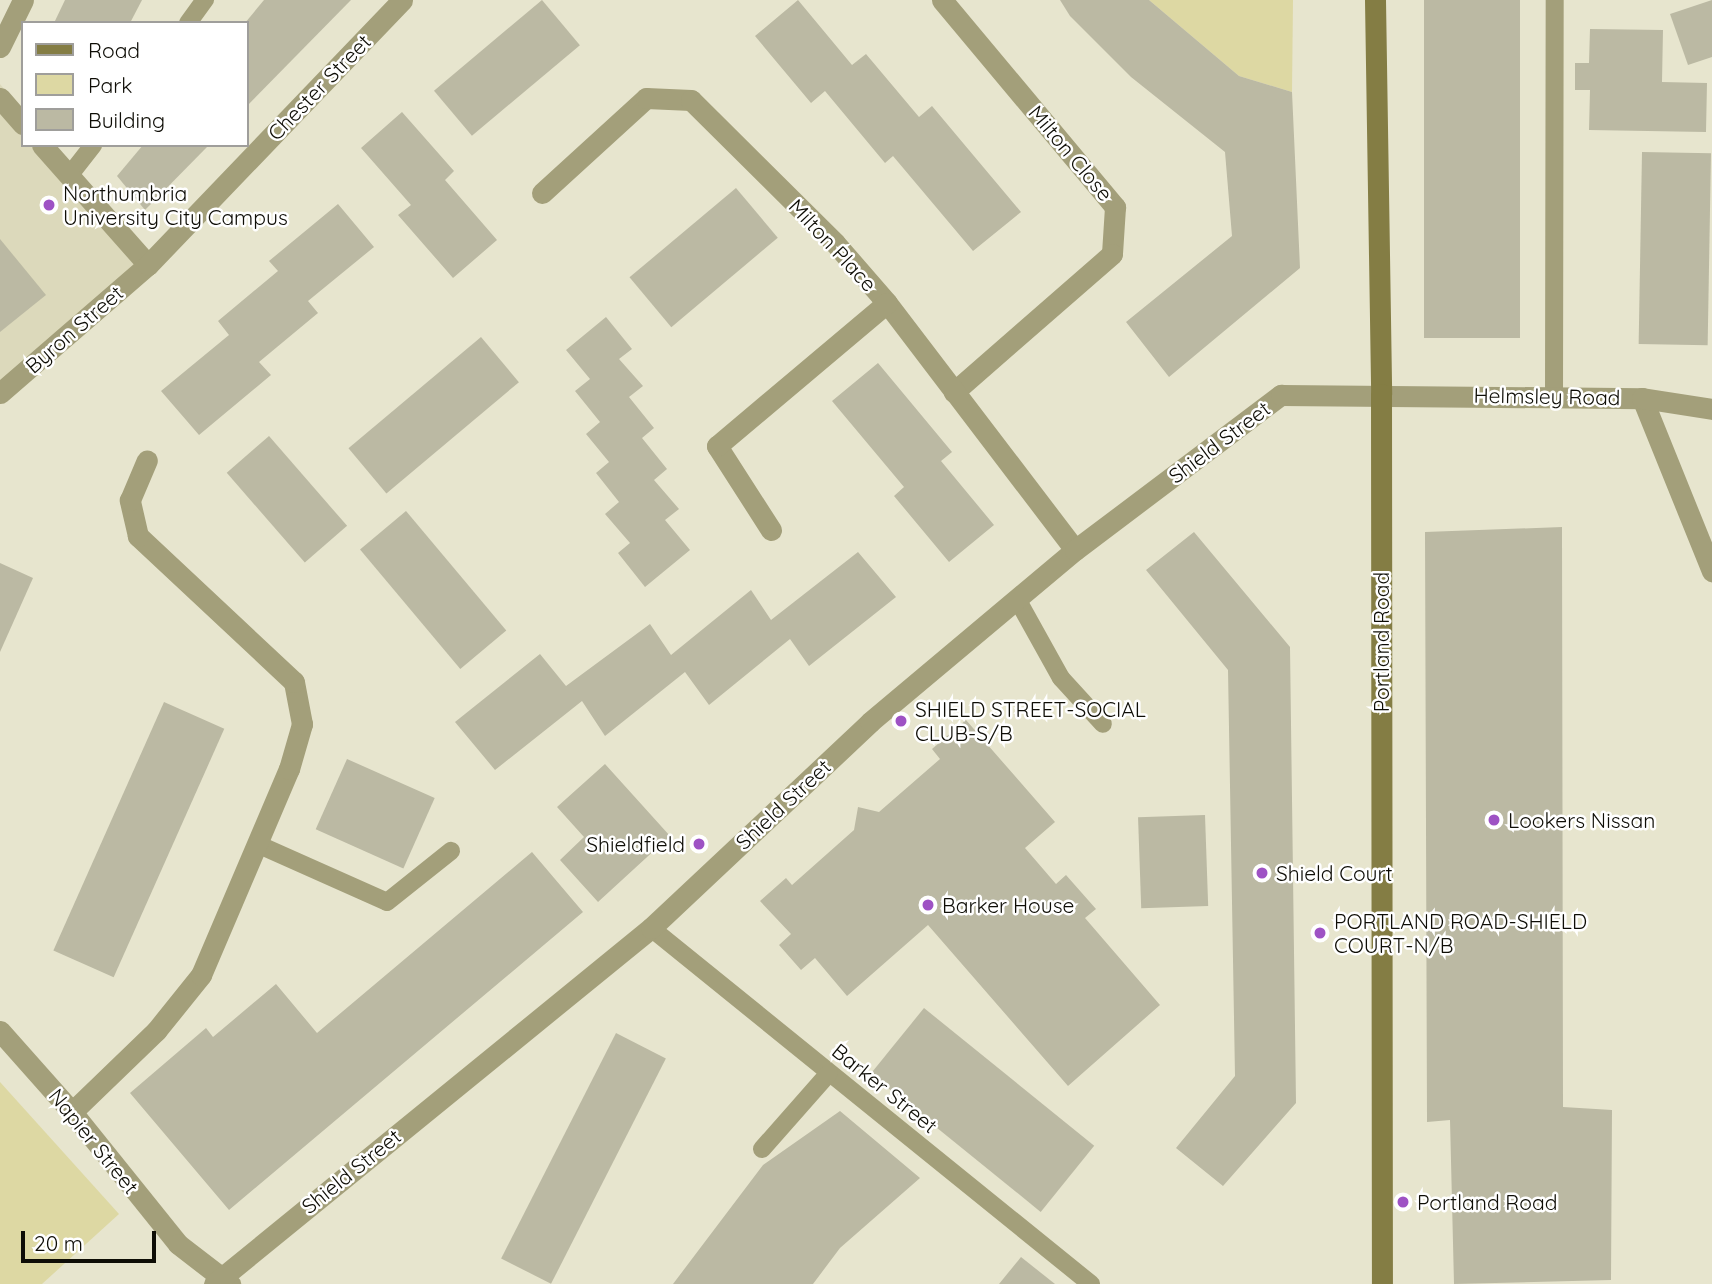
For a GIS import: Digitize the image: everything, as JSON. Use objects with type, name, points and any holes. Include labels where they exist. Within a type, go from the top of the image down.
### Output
[{"type":"main road","name":"Portland Road","points":[[1375,0],[1381,394],[1382,1284]]},
{"type":"street","points":[[0,47],[23,0]]},
{"type":"street","name":"Chester Street","points":[[148,265],[402,0]]},
{"type":"street","name":"Milton Close","points":[[942,0],[1115,207],[1112,254],[954,392]]},
{"type":"street","points":[[0,98],[21,122]]},
{"type":"street","name":"Milton Place","points":[[542,193],[646,98],[691,100],[835,243],[887,303],[1075,550]]},
{"type":"street","points":[[44,147],[148,265]]},
{"type":"street","name":"Byron Street","points":[[0,393],[148,265]]},
{"type":"street","points":[[771,530],[717,446],[887,303]]},
{"type":"street","name":"Helmsley Road","points":[[1381,394],[1642,398],[1712,409]]},
{"type":"street","name":"Shield Street","points":[[222,1281],[651,928],[870,722],[1075,550],[1281,395],[1381,394]]},
{"type":"street","points":[[1642,398],[1712,571]]},
{"type":"street","points":[[72,1112],[156,1031],[201,975],[289,769],[302,724],[293,682],[138,536],[130,500],[147,460]]},
{"type":"street","name":"Napier Street","points":[[0,1031],[72,1112],[178,1244],[222,1281]]},
{"type":"lane","points":[[189,21],[205,0]]},
{"type":"lane","points":[[1554,397],[1559,2]]},
{"type":"lane","points":[[69,176],[91,147]]},
{"type":"lane","points":[[1017,599],[1061,678],[1103,724]]},
{"type":"lane","points":[[257,844],[387,902],[451,851]]},
{"type":"lane","name":"Barker Street","points":[[651,928],[1091,1284]]},
{"type":"lane","points":[[762,1149],[830,1073]]},
{"type":"shaded area","name":"Northumbria University City Campus","points":[[0,84],[21,110],[21,147],[52,147],[148,265],[0,393]]},
{"type":"green space","points":[[1149,0],[1293,0],[1292,92],[1239,76]]},
{"type":"green space","points":[[0,1082],[119,1214],[42,1284],[0,1284]]},
{"type":"building","points":[[65,0],[142,0],[131,21],[55,21]]},
{"type":"building","points":[[264,0],[351,0],[248,105],[247,21]]},
{"type":"building","points":[[542,0],[580,45],[472,136],[434,91]]},
{"type":"building","points":[[798,0],[852,65],[866,54],[919,117],[932,106],[1021,212],[973,251],[893,156],[885,163],[825,91],[811,103],[755,36]]},
{"type":"building","points":[[1060,0],[1149,0],[1239,76],[1292,92],[1300,268],[1169,377],[1126,322],[1232,236],[1225,152],[1131,77],[1070,16]]},
{"type":"building","points":[[1424,0],[1520,0],[1520,338],[1424,338]]},
{"type":"building","points":[[1712,0],[1712,57],[1688,65],[1670,14]]},
{"type":"building","points":[[1590,29],[1663,30],[1662,82],[1707,83],[1706,132],[1589,130],[1590,90],[1575,90],[1575,63],[1589,63]]},
{"type":"building","points":[[402,112],[454,171],[445,180],[497,240],[453,278],[398,215],[411,205],[361,148]]},
{"type":"building","points":[[141,147],[207,147],[145,210],[117,176]]},
{"type":"building","points":[[1642,152],[1711,153],[1708,345],[1639,344]]},
{"type":"building","points":[[736,188],[778,238],[671,327],[630,277]]},
{"type":"building","points":[[338,204],[374,247],[308,301],[318,313],[259,362],[271,375],[199,435],[161,391],[229,335],[218,321],[278,271],[269,261]]},
{"type":"building","points":[[0,239],[46,295],[0,332]]},
{"type":"building","points":[[606,317],[632,349],[619,359],[643,386],[629,397],[654,428],[642,438],[667,469],[654,480],[679,509],[665,520],[690,550],[645,587],[618,553],[630,543],[605,514],[619,502],[596,473],[609,462],[586,434],[600,422],[575,391],[590,379],[566,350]]},
{"type":"building","points":[[481,337],[519,382],[386,493],[348,448]]},
{"type":"building","points":[[878,363],[952,452],[941,461],[994,525],[949,562],[894,496],[904,487],[832,401]]},
{"type":"building","points":[[269,436],[347,526],[305,563],[227,473]]},
{"type":"building","points":[[406,511],[506,631],[460,669],[360,550]]},
{"type":"building","name":"Lookers Nissan","points":[[1562,527],[1563,1107],[1612,1110],[1611,1280],[1454,1284],[1450,1120],[1427,1122],[1425,532]]},
{"type":"building","name":"Shield Court","points":[[1194,532],[1290,647],[1296,1103],[1223,1186],[1176,1148],[1235,1076],[1228,670],[1146,570]]},
{"type":"building","points":[[858,552],[896,597],[809,666],[790,639],[709,705],[685,672],[605,736],[582,701],[495,770],[455,722],[540,654],[566,686],[650,624],[671,655],[751,590],[771,620]]},
{"type":"building","points":[[0,563],[33,578],[0,652]]},
{"type":"building","points":[[164,702],[224,729],[114,977],[53,950]]},
{"type":"building","name":"Barker House","points":[[966,720],[1055,822],[1025,848],[1056,884],[1066,875],[1096,909],[1085,918],[1160,1005],[1068,1086],[928,925],[847,996],[815,958],[801,970],[779,945],[791,934],[760,901],[786,878],[792,885],[854,830],[858,807],[879,812],[940,759],[932,749]]},
{"type":"building","points":[[347,759],[435,798],[403,868],[316,829]]},
{"type":"building","points":[[605,764],[670,836],[598,902],[560,860],[584,837],[557,807]]},
{"type":"building","points":[[1205,815],[1208,906],[1141,908],[1138,817]]},
{"type":"building","points":[[532,852],[583,912],[229,1210],[130,1093],[206,1028],[213,1037],[276,984],[317,1033]]},
{"type":"building","points":[[924,1008],[1094,1146],[1041,1212],[871,1074]]},
{"type":"building","points":[[616,1033],[666,1058],[551,1284],[501,1258]]},
{"type":"building","points":[[840,1111],[920,1178],[840,1248],[813,1284],[673,1284],[763,1165]]},
{"type":"building","points":[[1021,1257],[1055,1284],[999,1284]]},
{"type":"place","name":"Northumbria University City Campus","points":[[49,205]]},
{"type":"place","name":"SHIELD STREET-SOCIAL CLUB-S/B","points":[[901,721]]},
{"type":"place","name":"Lookers Nissan","points":[[1494,820]]},
{"type":"place","name":"Shieldfield","points":[[699,844]]},
{"type":"place","name":"Shield Court","points":[[1262,873]]},
{"type":"place","name":"Barker House","points":[[928,905]]},
{"type":"place","name":"PORTLAND ROAD-SHIELD COURT-N/B","points":[[1320,933]]},
{"type":"place","name":"Portland Road","points":[[1403,1202]]}]
